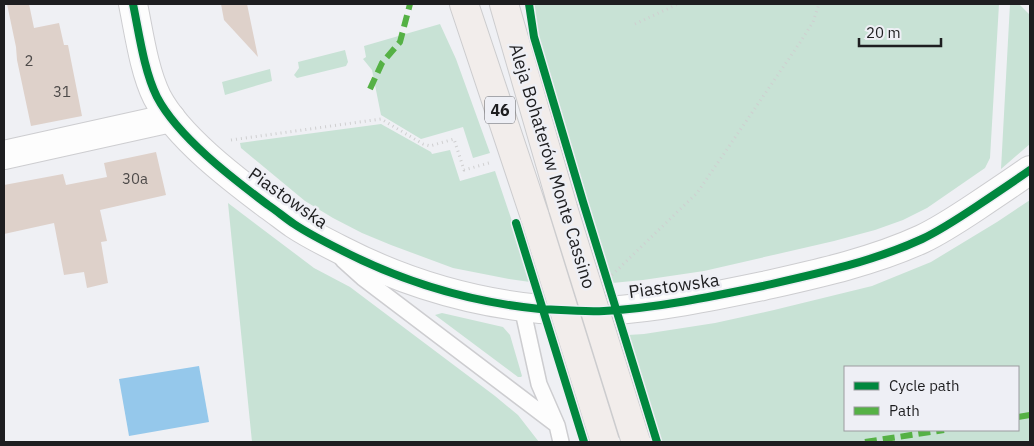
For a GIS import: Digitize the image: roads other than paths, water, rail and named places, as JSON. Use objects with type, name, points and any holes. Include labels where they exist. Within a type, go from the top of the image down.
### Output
[{"type":"main road","name":"Aleja Bohaterów Monte Cassino","points":[[464,4],[535,217],[605,442]]},
{"type":"main road","name":"Aleja Bohaterów Monte Cassino","points":[[504,4],[563,208],[636,442]]},
{"type":"street","name":"Piastowska","points":[[133,4],[149,74],[157,97],[171,118],[207,155],[240,184],[293,224],[368,264],[408,280],[484,302],[565,311],[603,311],[659,305],[721,295],[838,268],[891,252],[923,238],[949,224],[1029,170]]},
{"type":"street","points":[[4,155],[171,118]]},
{"type":"lane","points":[[322,240],[363,278],[556,425]]},
{"type":"lane","points":[[522,307],[539,384],[561,442]]},
{"type":"water","points":[[199,366],[209,422],[129,436],[119,379]]}]
